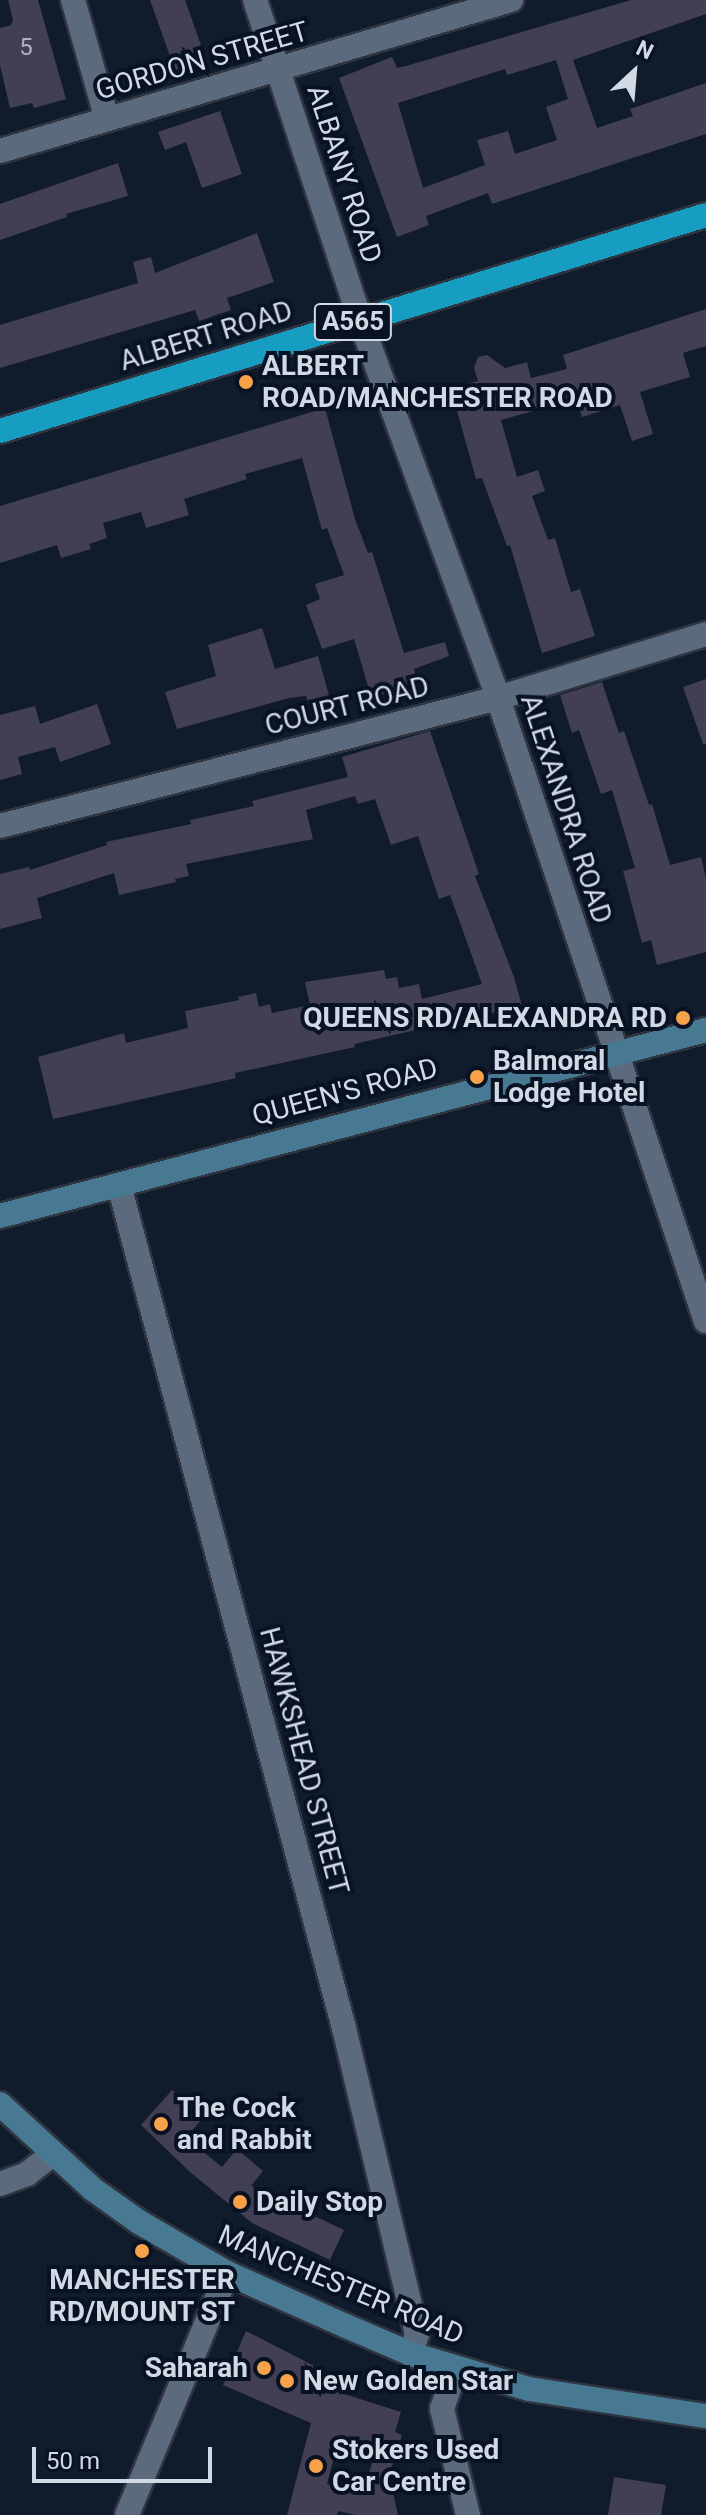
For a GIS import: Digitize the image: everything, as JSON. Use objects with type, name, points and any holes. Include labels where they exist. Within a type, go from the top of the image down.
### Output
[{"type":"highway","name":"ALBERT ROAD","points":[[0,431],[706,215]]},
{"type":"main road","name":"QUEEN'S ROAD","points":[[0,1216],[706,1030]]},
{"type":"main road","name":"MANCHESTER ROAD","points":[[0,2104],[53,2154],[131,2216],[227,2273],[411,2354],[456,2368],[529,2389],[706,2416]]},
{"type":"street","points":[[73,0],[107,119]]},
{"type":"street","name":"ALBANY ROAD","points":[[255,0],[360,320]]},
{"type":"street","name":"GORDON STREET","points":[[0,151],[511,0]]},
{"type":"street","name":"ALEXANDRA ROAD","points":[[360,320],[498,698],[706,1321]]},
{"type":"street","name":"COURT ROAD","points":[[0,826],[498,698],[706,634]]},
{"type":"street","name":"HAWKSHEAD STREET","points":[[119,1185],[344,2028],[417,2334],[411,2354]]},
{"type":"street","points":[[0,2184],[27,2174],[53,2154]]},
{"type":"street","points":[[127,2515],[227,2273]]},
{"type":"street","points":[[456,2368],[442,2409],[468,2515]]},
{"type":"building","points":[[8,0],[38,0],[66,99],[34,108],[32,103],[10,108],[0,65],[0,28],[11,25],[13,20]]},
{"type":"building","points":[[150,0],[185,0],[207,62],[175,70]]},
{"type":"building","points":[[631,0],[706,0],[706,14],[573,60],[597,128],[633,116],[630,109],[706,83],[706,134],[492,204],[488,193],[426,216],[429,225],[397,237],[339,78],[392,57],[397,68]],"holes":[[[556,60],[568,99],[546,107],[557,140],[515,154],[508,131],[477,140],[485,165],[423,188],[398,103],[505,69],[507,75]]]},
{"type":"building","points":[[220,111],[242,174],[202,188],[186,142],[165,150],[158,132]]},
{"type":"building","points":[[118,163],[128,196],[66,214],[67,217],[0,240],[0,204]]},
{"type":"building","points":[[257,233],[274,282],[227,298],[231,310],[199,321],[195,310],[0,368],[0,325],[138,283],[133,262],[151,257],[155,273]]},
{"type":"building","points":[[706,309],[706,346],[683,353],[690,377],[640,392],[653,434],[632,441],[620,405],[582,417],[576,399],[501,420],[517,477],[538,470],[545,491],[532,496],[548,540],[555,538],[571,592],[580,589],[595,636],[542,653],[510,545],[507,546],[482,478],[476,479],[456,407],[467,404],[462,385],[478,381],[474,368],[478,357],[487,355],[505,368],[527,362],[531,378],[567,369],[563,355]]},
{"type":"building","points":[[325,408],[355,519],[368,553],[372,552],[404,653],[445,642],[449,656],[414,669],[419,687],[371,696],[354,639],[322,649],[306,605],[320,599],[315,584],[344,575],[327,528],[322,530],[302,458],[245,474],[247,479],[184,499],[189,515],[146,528],[141,512],[103,523],[107,538],[89,544],[91,549],[61,558],[57,545],[0,563],[0,506]]},
{"type":"building","points":[[262,628],[275,669],[318,656],[330,699],[309,705],[306,696],[289,698],[177,729],[165,692],[216,676],[208,645]]},
{"type":"building","points":[[706,679],[706,744],[703,744],[683,687]]},
{"type":"building","points":[[602,682],[619,733],[624,731],[649,805],[652,804],[670,865],[701,857],[706,878],[706,952],[657,965],[651,940],[642,943],[623,871],[635,868],[612,790],[601,794],[579,730],[572,733],[560,695]]},
{"type":"building","points":[[97,704],[111,744],[60,762],[55,747],[18,757],[22,774],[0,780],[0,715],[35,706],[40,724]]},
{"type":"building","points":[[430,731],[479,874],[475,876],[522,1006],[235,1073],[236,1078],[53,1119],[38,1057],[124,1033],[126,1043],[188,1028],[185,1011],[239,1000],[238,997],[256,993],[259,1007],[270,1004],[272,1013],[310,1005],[305,982],[384,970],[386,979],[397,977],[399,988],[419,984],[422,999],[482,984],[450,895],[439,899],[418,836],[391,845],[375,799],[358,804],[355,796],[306,810],[313,839],[186,864],[189,876],[119,895],[114,873],[37,898],[42,918],[0,929],[0,874],[29,867],[30,870],[107,845],[106,842],[191,824],[190,820],[254,806],[252,801],[348,777],[342,757]]},
{"type":"building","points":[[172,2090],[203,2118],[190,2133],[195,2137],[191,2142],[222,2167],[237,2149],[263,2171],[251,2186],[344,2230],[330,2260],[252,2223],[190,2172],[141,2125]]},
{"type":"building","points":[[246,2331],[326,2372],[322,2387],[401,2412],[395,2432],[402,2435],[389,2475],[398,2515],[355,2515],[338,2511],[337,2515],[287,2515],[311,2423],[223,2385]],"holes":[[[339,2439],[375,2453],[363,2493],[327,2484]]]},
{"type":"building","points":[[614,2477],[666,2485],[661,2515],[608,2515]]},
{"type":"place","name":"ALBERT ROAD/MANCHESTER ROAD","points":[[246,382]]},
{"type":"place","name":"QUEENS RD/ALEXANDRA RD","points":[[683,1018]]},
{"type":"place","name":"Balmoral Lodge Hotel","points":[[477,1077]]},
{"type":"place","name":"The Cock and Rabbit","points":[[161,2124]]},
{"type":"place","name":"Daily Stop","points":[[240,2202]]},
{"type":"place","name":"MANCHESTER RD/MOUNT ST","points":[[142,2251]]},
{"type":"place","name":"Saharah","points":[[264,2368]]},
{"type":"place","name":"New Golden Star","points":[[287,2381]]},
{"type":"place","name":"Stokers Used Car Centre","points":[[316,2466]]}]
